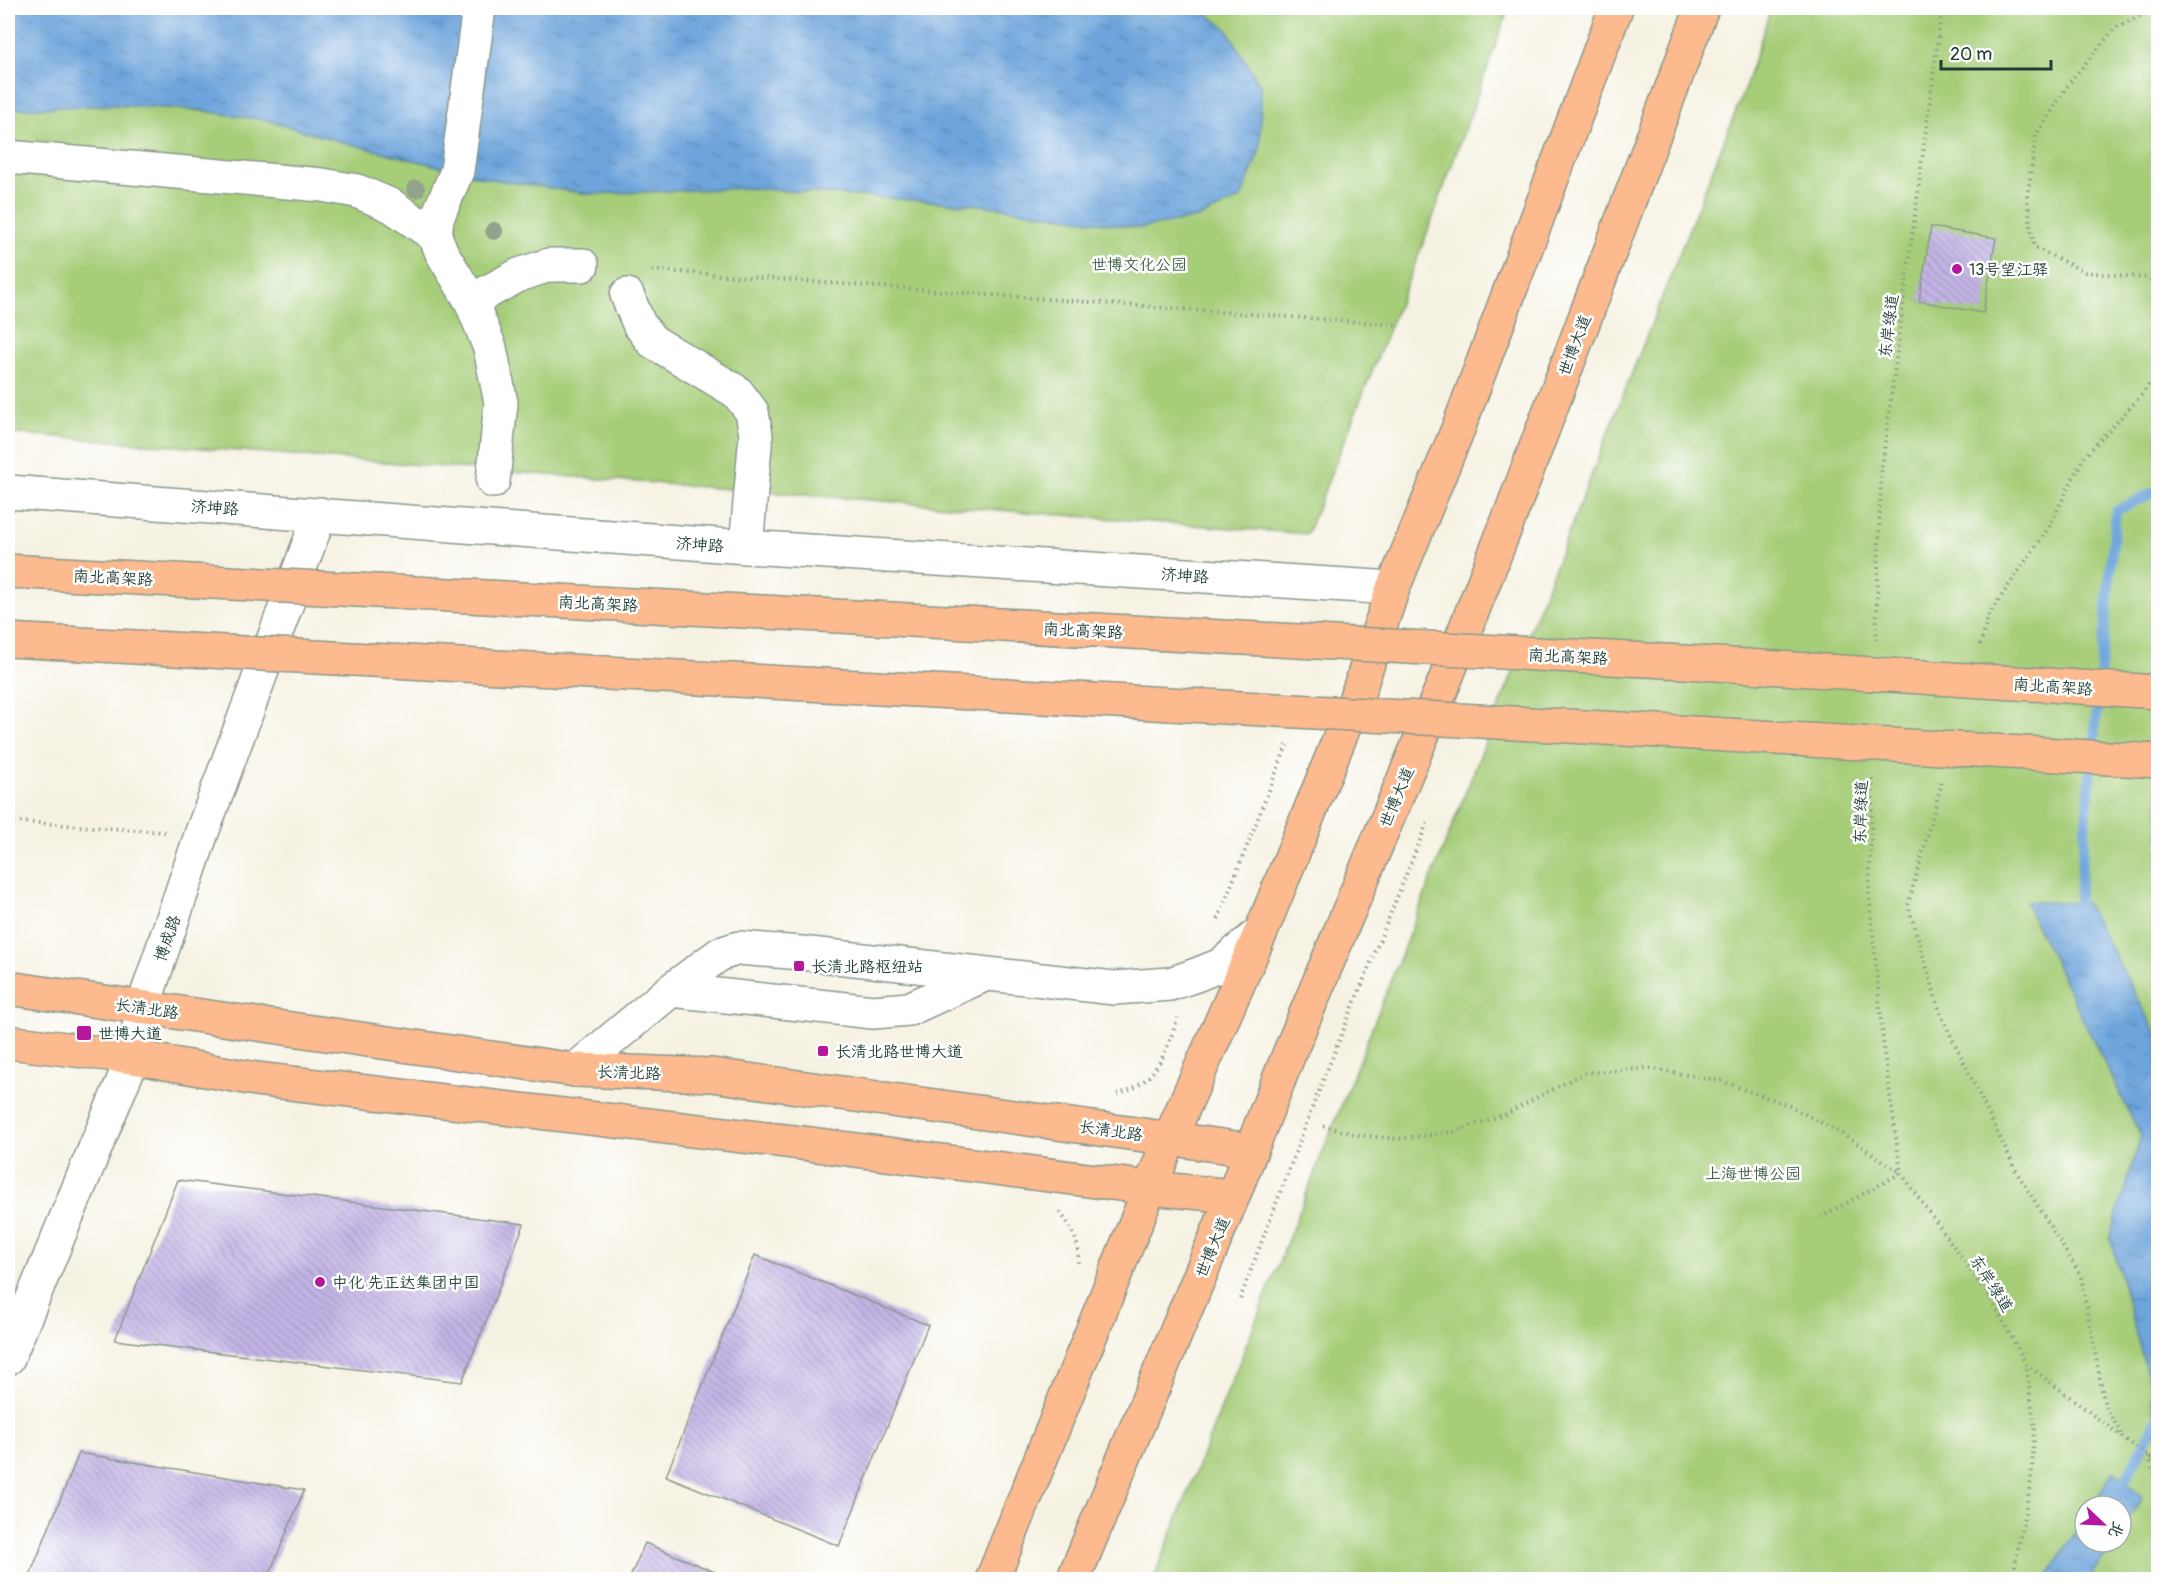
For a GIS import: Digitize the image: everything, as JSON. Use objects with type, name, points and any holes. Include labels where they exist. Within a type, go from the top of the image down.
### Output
[{"type":"main road","points":[[992,1580],[1170,1138],[1261,932],[1359,690],[1393,588],[1458,429],[1616,8]]},
{"type":"main road","name":"世博大道","points":[[1073,1580],[1444,683],[1702,8]]},
{"type":"main road","name":"南北高架路","points":[[8,571],[1672,662],[2158,692]]},
{"type":"main road","points":[[8,640],[2158,761]]},
{"type":"main road","name":"长清北路","points":[[8,988],[575,1070],[712,1075],[1251,1150]]},
{"type":"main road","points":[[8,1042],[133,1057],[255,1079],[813,1144],[1150,1188],[1233,1196]]},
{"type":"street","points":[[479,8],[457,171],[437,218],[435,236],[442,253],[471,301],[490,348],[501,403],[493,481]]},
{"type":"street","points":[[8,157],[322,185],[357,191],[392,206],[435,236]]},
{"type":"street","points":[[471,301],[519,275],[549,265],[582,265]]},
{"type":"street","points":[[634,282],[639,324],[652,341],[737,392],[752,412],[756,435],[746,547]]},
{"type":"street","name":"济坤路","points":[[8,492],[746,547],[1393,588]]},
{"type":"street","name":"博成路","points":[[8,1358],[133,1057],[144,1007],[201,835],[320,514]]},
{"type":"street","points":[[575,1070],[672,990],[720,954],[739,948],[1114,988],[1170,984],[1196,975],[1221,965],[1261,932]]},
{"type":"street","points":[[672,990],[873,1012],[909,1009],[986,974]]},
{"type":"path","name":"东岸绿道","points":[[1876,642],[1881,474],[1942,8]]},
{"type":"path","points":[[2156,8],[2115,28],[2070,82],[2036,135],[2027,199],[2034,247],[2085,272],[2148,278],[2158,286]]},
{"type":"path","points":[[634,282],[1400,326]]},
{"type":"path","points":[[1979,647],[1989,614],[2049,527],[2084,458],[2140,397],[2158,373]]},
{"type":"path","points":[[1218,920],[1287,744]]},
{"type":"path","name":"东岸绿道","points":[[1873,774],[1869,893],[1884,1052],[1901,1173],[1991,1299],[2026,1364],[2035,1428],[2031,1481],[2012,1580]]},
{"type":"path","points":[[1942,782],[1908,904],[1941,1014],[2016,1171],[2081,1276],[2105,1406],[2122,1435]]},
{"type":"path","points":[[1240,1299],[1316,1098],[1429,819]]},
{"type":"path","points":[[8,821],[201,835]]},
{"type":"path","points":[[1109,1096],[1132,1090],[1150,1077],[1168,1045],[1196,975]]},
{"type":"path","points":[[1323,1126],[1358,1135],[1397,1139],[1452,1132],[1506,1114],[1584,1073],[1648,1068],[1720,1081],[1788,1105],[1844,1135],[1901,1173],[1821,1217]]},
{"type":"path","points":[[1032,1172],[1077,1237],[1079,1256],[1077,1272]]},
{"type":"path","points":[[2026,1364],[2158,1464]]},
{"type":"path","points":[[2149,1455],[2158,1493]]},
{"type":"green space","name":"世博文化公园","points":[[8,8],[1509,8],[1426,236],[1307,534],[8,433]]},
{"type":"green space","name":"上海世博公园","points":[[1771,8],[2158,8],[2158,1579],[1153,1580],[1745,88]]},
{"type":"water","points":[[8,8],[1199,8],[1227,29],[1261,87],[1260,149],[1241,198],[1198,218],[1140,228],[982,205],[748,188],[589,194],[485,178],[266,120],[196,110],[116,105],[8,109]]},
{"type":"water","points":[[2025,902],[2086,903],[2158,1036],[2158,1440],[2151,1388],[2110,1237],[2141,1136]]},
{"type":"water","points":[[2114,1470],[2142,1498],[2133,1512],[2133,1494],[2099,1494]]},
{"type":"water","points":[[2073,1536],[2073,1554],[2106,1554],[2090,1579],[2046,1579]]},
{"type":"building","name":"13号望江驿","points":[[1931,227],[1996,238],[1983,313],[1919,301]]},
{"type":"building","name":"中化 先正达集团中国","points":[[178,1180],[524,1224],[462,1382],[115,1340]]},
{"type":"building","points":[[755,1255],[928,1325],[839,1546],[666,1476]]},
{"type":"building","points":[[79,1453],[304,1490],[267,1580],[28,1580]]},
{"type":"building","points":[[645,1543],[732,1579],[732,1580],[629,1580]]},
{"type":"waterway","points":[[2077,915],[2116,511],[2158,490]]},
{"type":"waterway","points":[[2118,1494],[2158,1417]]},
{"type":"place","name":"13号望江驿","points":[[1957,269]]},
{"type":"place","name":"长清北路枢纽站","points":[[799,966]]},
{"type":"place","name":"世博大道","points":[[84,1033]]},
{"type":"place","name":"长清北路世博大道","points":[[823,1051]]},
{"type":"place","name":"中化 先正达集团中国","points":[[320,1282]]}]
